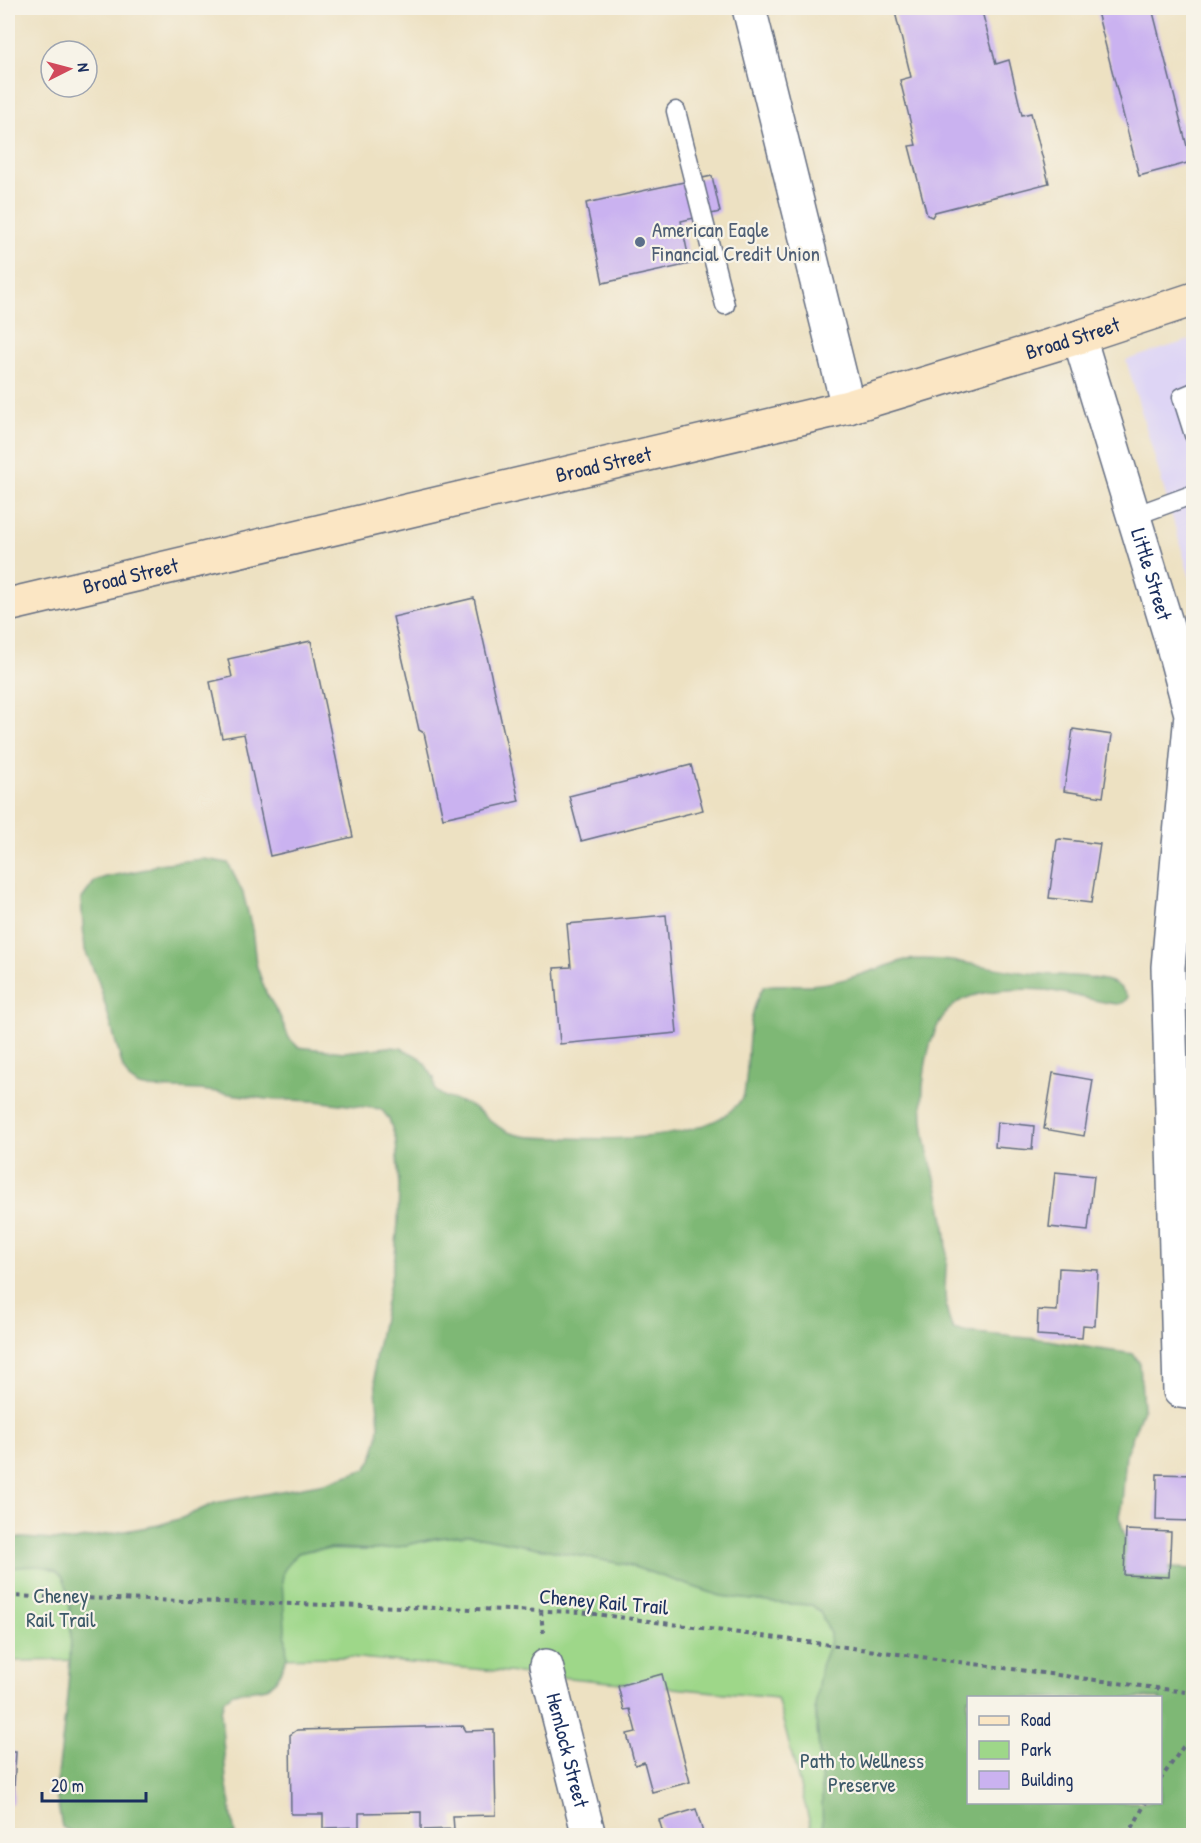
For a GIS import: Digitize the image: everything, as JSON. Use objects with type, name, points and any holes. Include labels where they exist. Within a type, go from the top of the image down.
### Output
[{"type":"main road","name":"Broad Street","points":[[8,606],[848,407],[1194,299]]},
{"type":"street","points":[[749,8],[848,407]]},
{"type":"street","name":"Little Street","points":[[1078,337],[1190,698],[1181,969],[1187,1392]]},
{"type":"street","name":"Hemlock Street","points":[[546,1666],[589,1836]]},
{"type":"lane","points":[[676,111],[725,305]]},
{"type":"lane","points":[[1194,392],[1182,396],[1194,435]]},
{"type":"lane","points":[[1134,516],[1194,494]]},
{"type":"path","name":"Cheney Rail Trail","points":[[8,1596],[580,1612],[1194,1693]]},
{"type":"path","points":[[1162,1778],[1183,1747],[1194,1737]]},
{"type":"path","points":[[1128,1836],[1145,1804]]},
{"type":"shaded area","points":[[1193,339],[1193,588],[1126,360]]},
{"type":"green space","name":"Path to Wellness Preserve","points":[[204,859],[228,863],[243,893],[252,928],[256,964],[266,993],[280,1016],[289,1038],[298,1047],[344,1052],[389,1047],[401,1048],[421,1058],[434,1078],[435,1090],[439,1093],[471,1106],[500,1128],[526,1137],[608,1139],[662,1135],[712,1122],[731,1110],[744,1095],[750,1025],[757,999],[764,986],[834,982],[905,960],[921,959],[952,961],[1028,973],[1091,978],[1119,986],[1128,997],[1124,1002],[1118,1004],[1055,991],[1024,989],[985,993],[954,1005],[943,1016],[929,1048],[923,1086],[923,1123],[945,1229],[946,1301],[953,1329],[1048,1340],[1134,1354],[1140,1364],[1143,1409],[1126,1454],[1119,1516],[1126,1540],[1150,1567],[1193,1569],[1193,1835],[823,1835],[821,1772],[815,1706],[821,1666],[829,1645],[830,1634],[820,1612],[812,1605],[721,1596],[628,1565],[470,1535],[435,1538],[395,1548],[310,1550],[298,1553],[284,1570],[282,1581],[287,1657],[276,1680],[267,1688],[233,1693],[224,1700],[221,1712],[226,1780],[235,1835],[77,1835],[62,1827],[56,1794],[71,1641],[67,1588],[60,1574],[55,1570],[36,1566],[8,1568],[8,1537],[69,1541],[159,1525],[182,1518],[215,1503],[325,1483],[366,1469],[372,1460],[378,1437],[374,1364],[395,1257],[399,1187],[396,1140],[389,1119],[381,1109],[315,1101],[267,1099],[201,1090],[151,1088],[139,1086],[129,1079],[123,1068],[99,983],[85,950],[81,900],[95,881],[147,869],[158,864]]},
{"type":"green space","name":"Cheney Rail Trail","points":[[470,1535],[628,1565],[721,1596],[812,1605],[820,1612],[1193,1662],[1193,1835],[813,1835],[777,1698],[349,1657],[8,1661],[8,1556],[373,1550]]},
{"type":"building","points":[[894,8],[981,8],[996,64],[1009,60],[1022,115],[1031,113],[1049,183],[935,212],[932,217],[927,215],[909,146],[916,145],[900,80],[911,77]]},
{"type":"building","points":[[1096,8],[1152,8],[1191,162],[1139,176]]},
{"type":"building","name":"American Eagle Financial Credit Union","points":[[712,176],[720,212],[681,221],[690,264],[603,283],[586,203]]},
{"type":"building","points":[[474,598],[519,801],[443,818],[424,733],[419,730],[393,617]]},
{"type":"building","points":[[311,641],[353,837],[270,856],[244,734],[222,738],[210,682],[232,677],[228,659]]},
{"type":"building","points":[[1073,729],[1112,735],[1103,797],[1064,791]]},
{"type":"building","points":[[691,765],[703,810],[581,841],[569,796]]},
{"type":"building","points":[[1057,840],[1100,844],[1091,903],[1049,898]]},
{"type":"building","points":[[666,915],[677,1033],[560,1044],[554,968],[571,967],[567,924]]},
{"type":"building","points":[[1053,1073],[1093,1080],[1084,1136],[1044,1129]]},
{"type":"building","points":[[997,1122],[1034,1126],[1032,1150],[995,1147]]},
{"type":"building","points":[[1055,1172],[1094,1176],[1088,1231],[1049,1227]]},
{"type":"building","points":[[1059,1268],[1098,1270],[1095,1326],[1083,1325],[1082,1338],[1037,1335],[1038,1310],[1057,1311]]},
{"type":"building","points":[[1157,1474],[1194,1475],[1194,1521],[1156,1520]]},
{"type":"building","points":[[1126,1530],[1171,1532],[1169,1577],[1124,1575]]},
{"type":"building","points":[[662,1674],[690,1782],[652,1792],[644,1762],[635,1765],[627,1734],[636,1732],[630,1709],[624,1710],[618,1686]]},
{"type":"building","points":[[463,1726],[466,1731],[494,1730],[496,1815],[453,1816],[454,1829],[421,1830],[421,1812],[359,1813],[359,1827],[323,1828],[323,1814],[291,1814],[290,1735],[297,1730]]},
{"type":"building","points":[[8,1752],[16,1752],[13,1804],[8,1803]]},
{"type":"building","points":[[696,1809],[704,1836],[664,1836],[659,1820]]},
{"type":"place","name":"American Eagle Financial Credit Union","points":[[640,242]]}]
